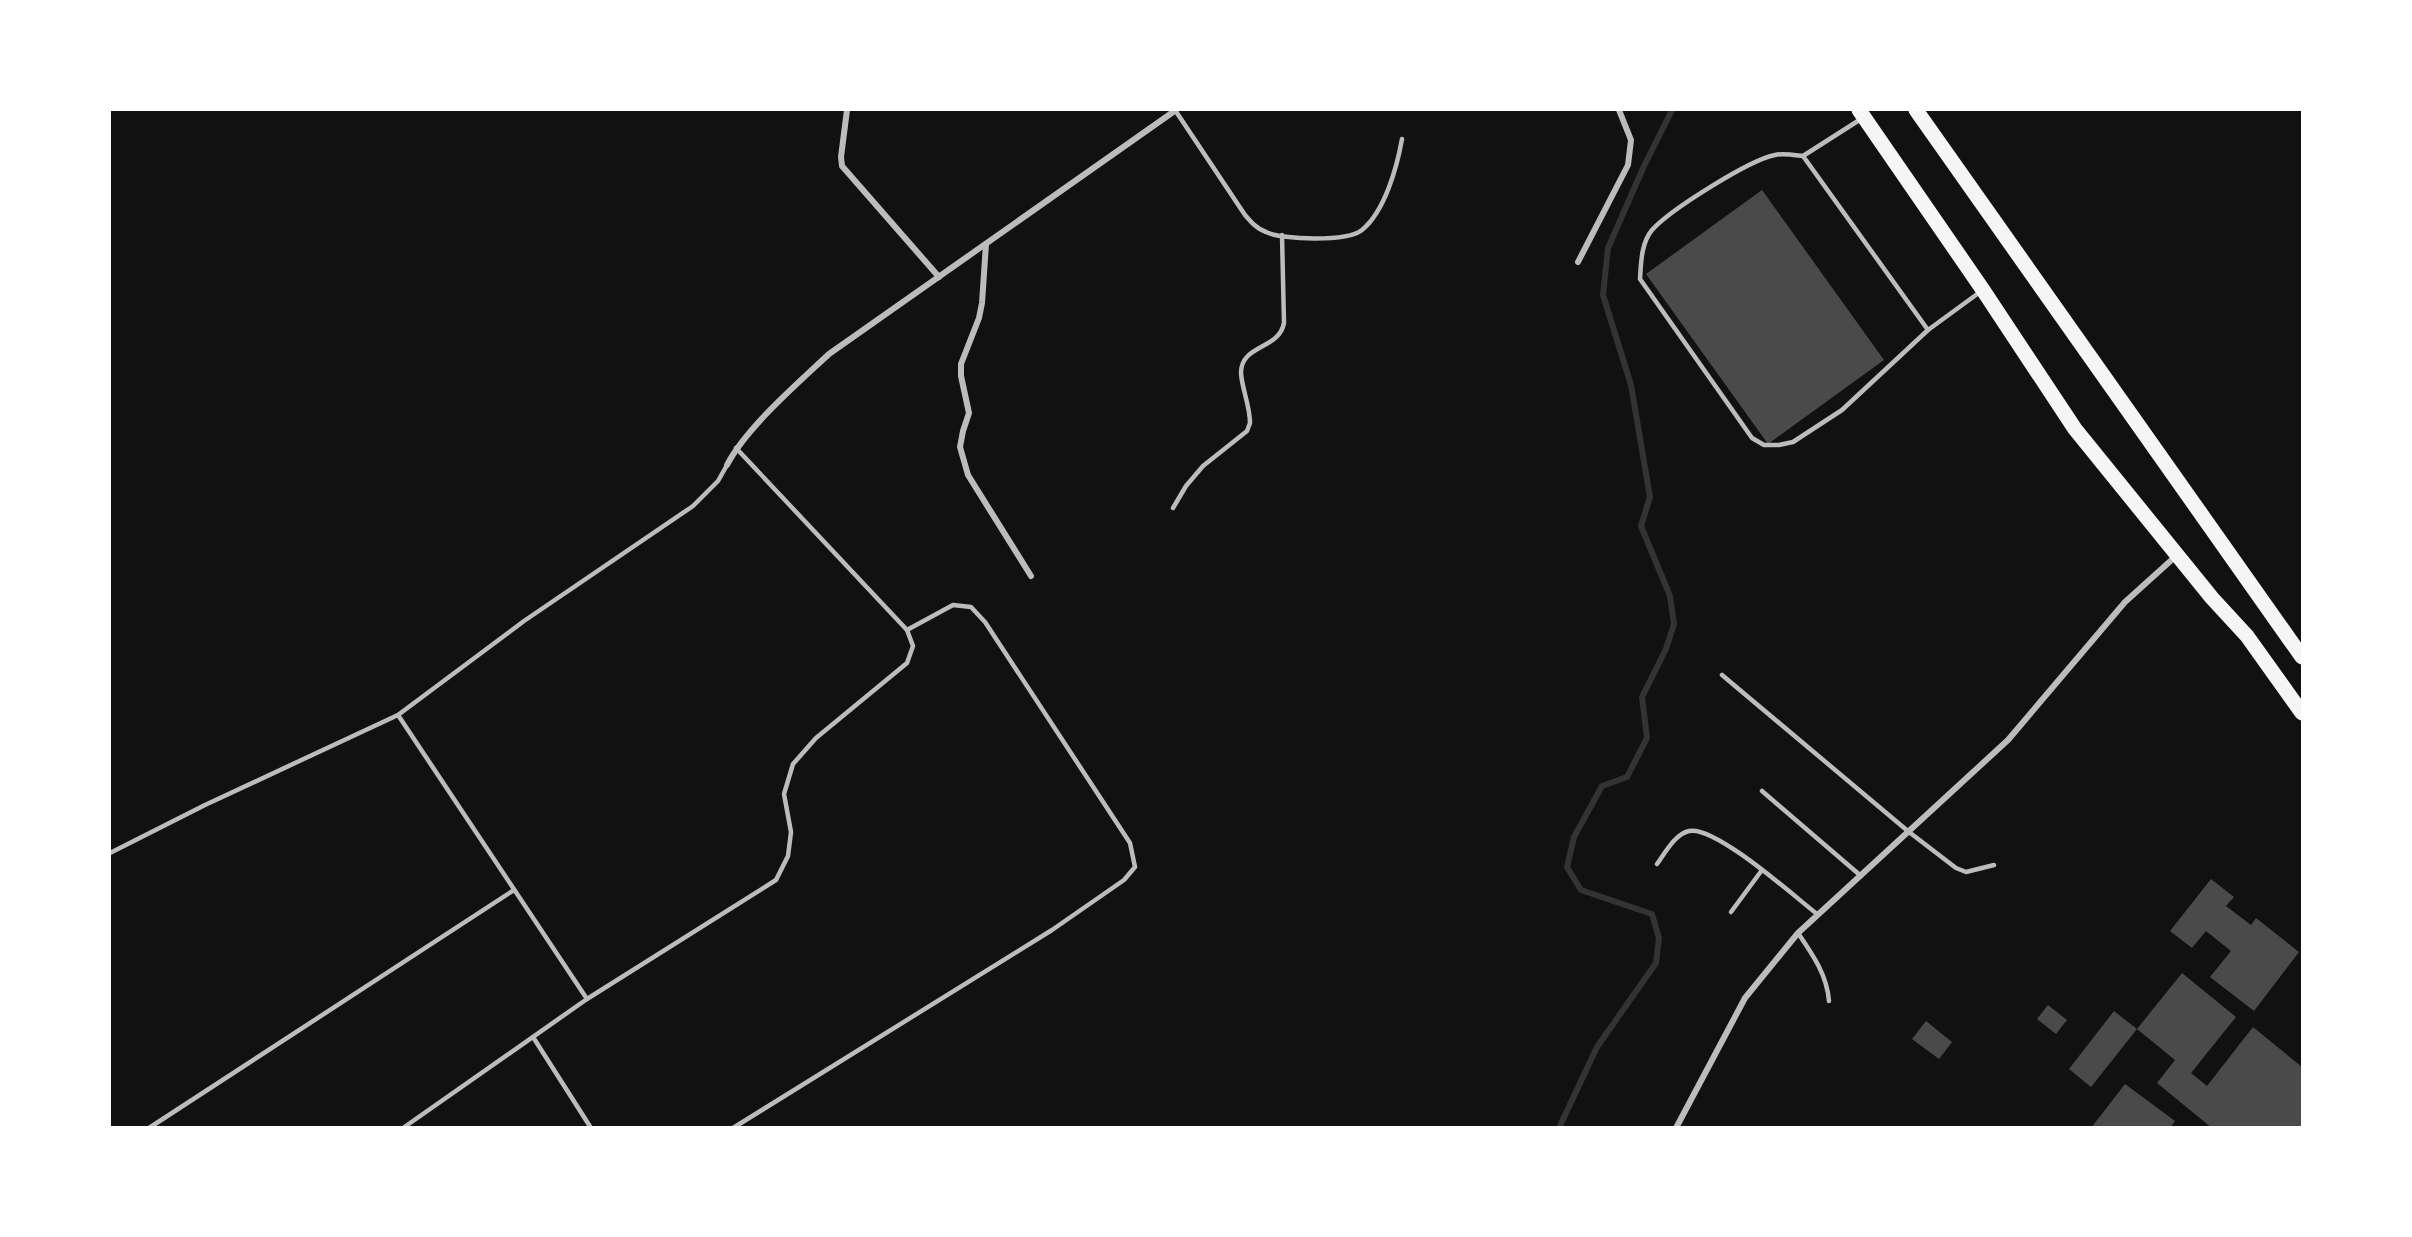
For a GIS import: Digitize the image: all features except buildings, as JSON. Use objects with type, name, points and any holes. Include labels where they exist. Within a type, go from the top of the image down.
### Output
[{"type":"main road","points":[[1916,110],[2302,657]]},
{"type":"main road","points":[[1861,113],[2075,429],[2177,555],[2247,636],[2302,713]]},
{"type":"street","points":[[847,110],[842,166],[939,277]]},
{"type":"street","points":[[727,465],[736,448],[829,354],[1176,110]]},
{"type":"street","points":[[1578,262],[1628,165],[1631,140],[1619,110]]},
{"type":"street","points":[[986,244],[979,318],[961,364],[961,376],[969,412],[960,447],[968,475],[1031,576]]},
{"type":"street","points":[[1676,1128],[1745,998],[1798,933],[2008,740],[2125,602],[2177,555]]},
{"type":"lane","points":[[1176,110],[1245,216],[1254,225],[1268,233],[1282,236],[1300,238],[1352,236],[1361,231],[1372,218],[1396,170],[1402,139]]},
{"type":"lane","points":[[1861,113],[1803,156],[1773,155],[1727,177],[1690,200],[1652,230],[1645,241],[1640,279],[1752,438],[1764,445],[1792,442],[1842,410],[1911,349],[1928,330],[1983,290]]},
{"type":"lane","points":[[1803,156],[1928,330]]},
{"type":"lane","points":[[1173,508],[1186,486],[1203,466],[1247,431],[1250,423],[1241,372],[1244,362],[1251,352],[1276,339],[1282,333],[1284,323],[1282,236]]},
{"type":"lane","points":[[403,1128],[588,999],[776,880],[788,856],[791,832],[784,794],[793,764],[816,738],[907,663],[913,646],[907,630],[736,448]]},
{"type":"lane","points":[[110,853],[205,805],[398,715],[524,621],[693,506],[718,481],[727,465]]},
{"type":"lane","points":[[733,1128],[1052,930],[1124,880],[1135,867],[1130,843],[985,622],[970,607],[953,605],[907,630]]},
{"type":"lane","points":[[1722,675],[1909,832],[1956,868],[1966,872],[1994,865]]},
{"type":"lane","points":[[398,715],[588,999]]},
{"type":"lane","points":[[1762,791],[1860,876]]},
{"type":"lane","points":[[1657,864],[1674,841],[1688,831],[1701,831],[1728,846],[1762,870],[1817,914]]},
{"type":"lane","points":[[1731,912],[1762,870]]},
{"type":"lane","points":[[149,1128],[514,890]]},
{"type":"lane","points":[[1798,933],[1820,966],[1827,984],[1829,1001]]},
{"type":"lane","points":[[533,1037],[591,1128]]},
{"type":"waterway","points":[[1559,1128],[1597,1047],[1656,963],[1659,938],[1652,914],[1581,890],[1567,867],[1574,837],[1602,786],[1627,777],[1647,738],[1642,697],[1666,649],[1674,624],[1670,596],[1641,526],[1650,497],[1631,385],[1603,295],[1608,248],[1644,166],[1672,110]]}]
